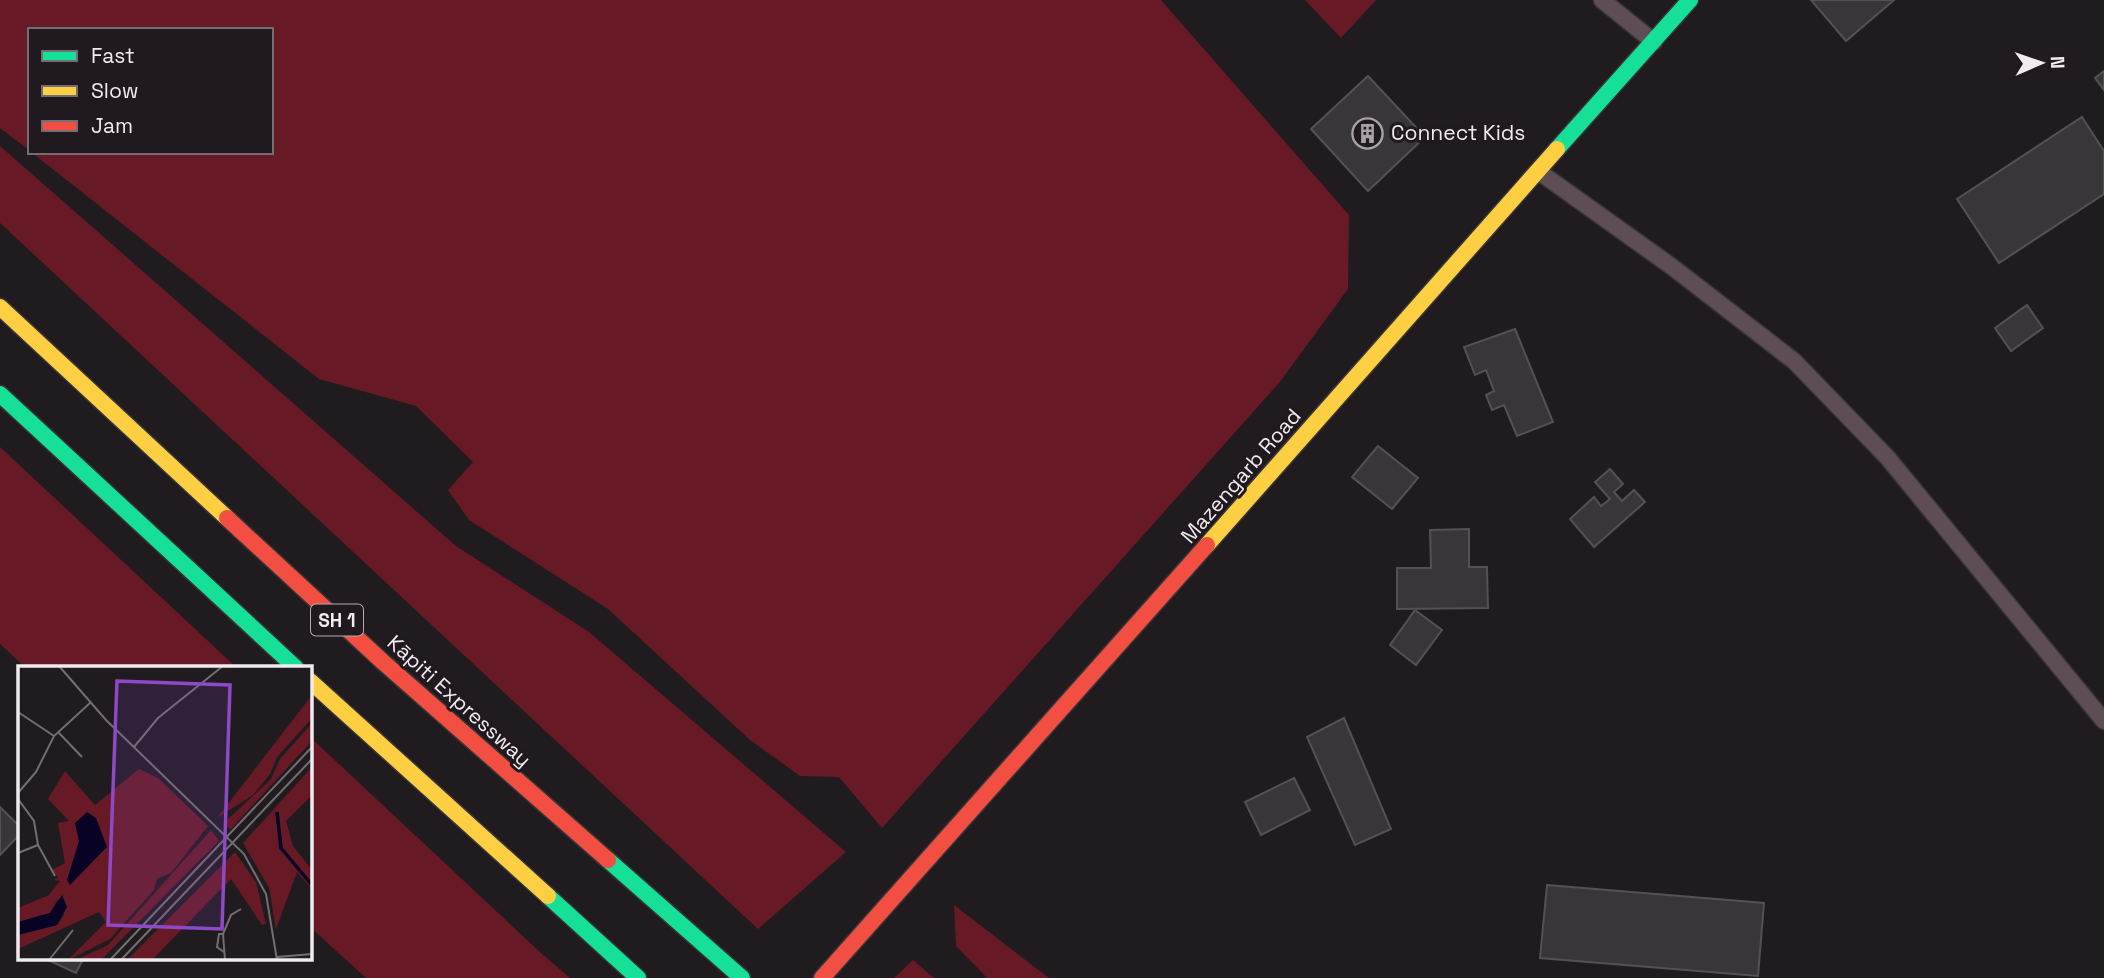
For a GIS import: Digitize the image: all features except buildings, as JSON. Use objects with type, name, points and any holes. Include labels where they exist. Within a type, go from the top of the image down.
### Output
[{"type":"main road","name":"Mazengarb Road","points":[[822,978],[1690,0]]},
{"type":"main road","name":"Kāpiti Expressway","points":[[0,307],[383,662],[742,978]]},
{"type":"main road","points":[[0,394],[294,666]]},
{"type":"main road","points":[[312,683],[638,978]]},
{"type":"lane","points":[[1602,0],[1654,42]]},
{"type":"lane","points":[[1538,171],[1671,266],[1794,361],[1887,457],[2104,721]]},
{"type":"shaded area","points":[[0,0],[1161,0],[1349,215],[1348,289],[1279,383],[882,828],[839,777],[800,776],[750,740],[608,609],[469,520],[448,490],[473,462],[416,406],[319,379],[34,154],[273,154],[273,28],[28,28],[28,149],[0,128]]},
{"type":"shaded area","points":[[1305,0],[1376,0],[1341,38]]},
{"type":"shaded area","points":[[0,146],[456,546],[589,632],[846,852],[758,929],[0,223]]},
{"type":"shaded area","points":[[0,447],[235,666],[24,666],[0,644]]},
{"type":"shaded area","points":[[312,739],[570,978],[366,978],[312,929]]},
{"type":"shaded area","points":[[954,905],[1049,978],[987,978],[956,946]]},
{"type":"shaded area","points":[[913,960],[934,978],[894,978]]},
{"type":"traffic: fast","points":[[1557,149],[1690,0]]},
{"type":"traffic: fast","points":[[0,394],[294,666]]},
{"type":"traffic: fast","points":[[608,860],[742,978]]},
{"type":"traffic: fast","points":[[548,896],[638,978]]},
{"type":"traffic: slow","points":[[1207,545],[1557,149]]},
{"type":"traffic: slow","points":[[0,307],[227,518]]},
{"type":"traffic: slow","points":[[312,683],[548,896]]},
{"type":"traffic: jam","points":[[227,518],[383,662],[608,860]]},
{"type":"traffic: jam","points":[[822,978],[1207,545]]},
{"type":"place","name":"Connect Kids","points":[[1368,133]]}]
